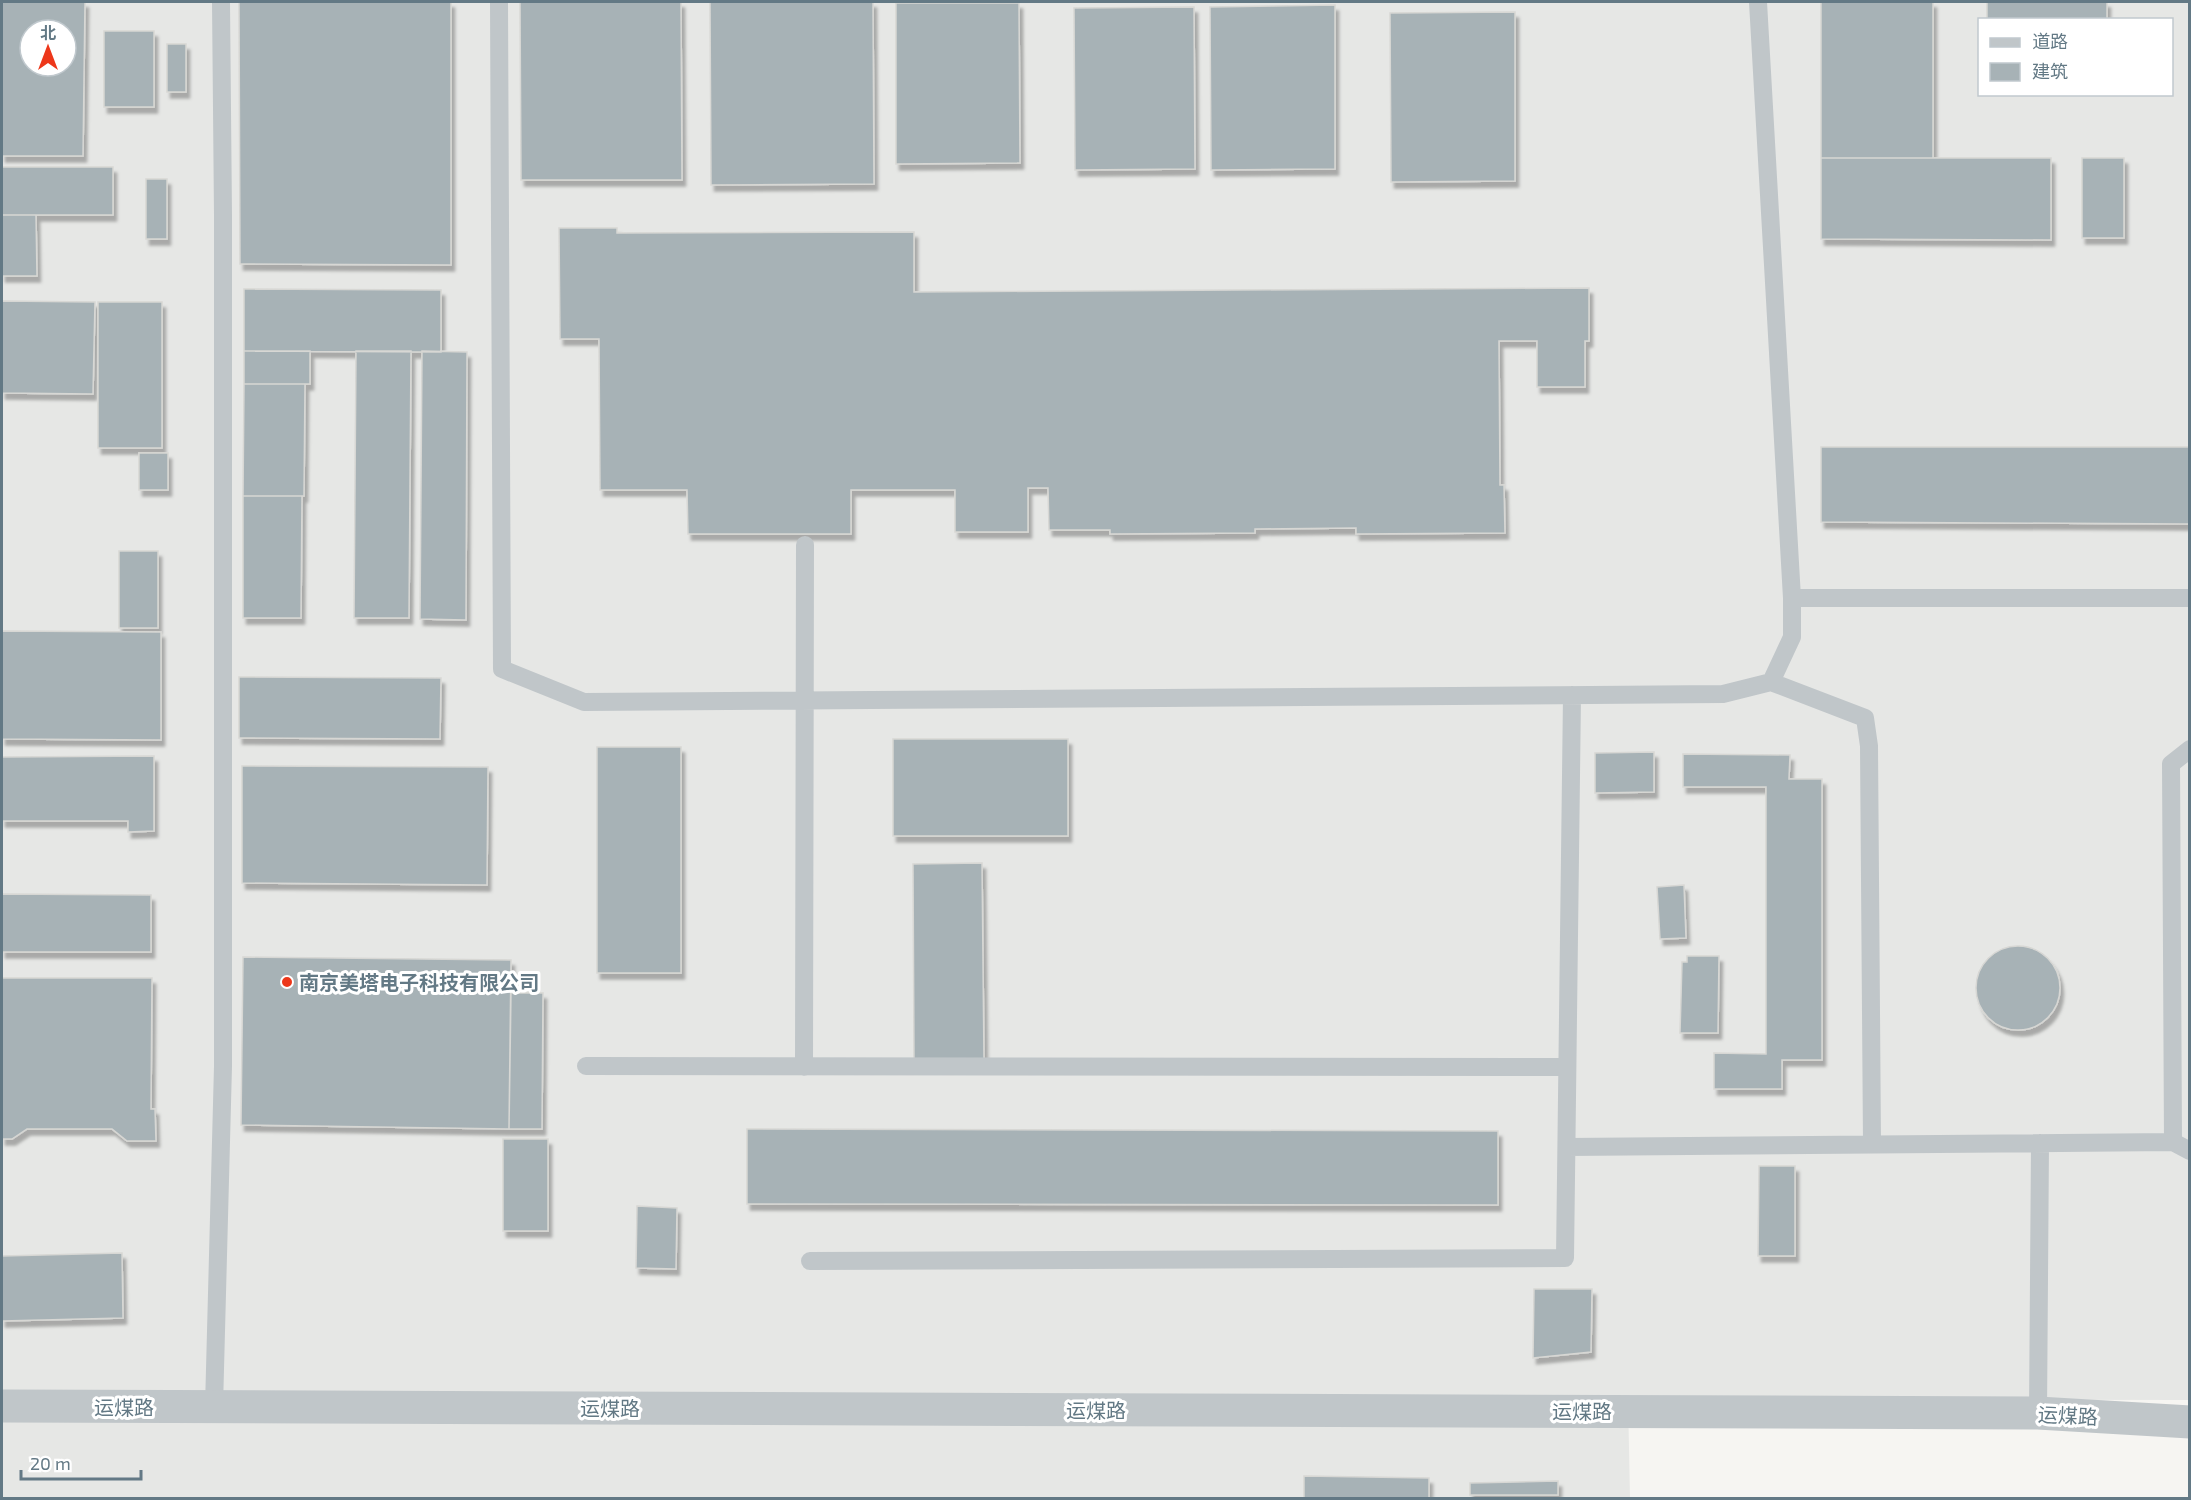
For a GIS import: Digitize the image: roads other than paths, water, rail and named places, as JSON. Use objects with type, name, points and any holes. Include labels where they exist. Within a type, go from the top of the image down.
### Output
[{"type":"street","name":"运煤路","points":[[2,1406],[2038,1413],[2190,1422]]},
{"type":"lane","points":[[214,1407],[223,1066],[223,216],[220,2]]},
{"type":"lane","points":[[499,2],[502,669],[584,702],[1723,694],[1771,682],[1865,718],[1869,746],[1872,1144]]},
{"type":"lane","points":[[1758,2],[1792,598],[1792,637],[1771,682]]},
{"type":"lane","points":[[804,1067],[806,545]]},
{"type":"lane","points":[[1792,598],[2190,598]]},
{"type":"lane","points":[[810,1261],[1565,1258],[1572,695]]},
{"type":"lane","points":[[2173,1142],[2171,764],[2190,749]]},
{"type":"lane","points":[[586,1066],[1567,1067]]},
{"type":"lane","points":[[1567,1147],[2173,1142],[2190,1151]]},
{"type":"lane","points":[[2038,1413],[2040,1143]]},
{"type":"place","name":"南京美塔电子科技有限公司","points":[[287,982]]}]
